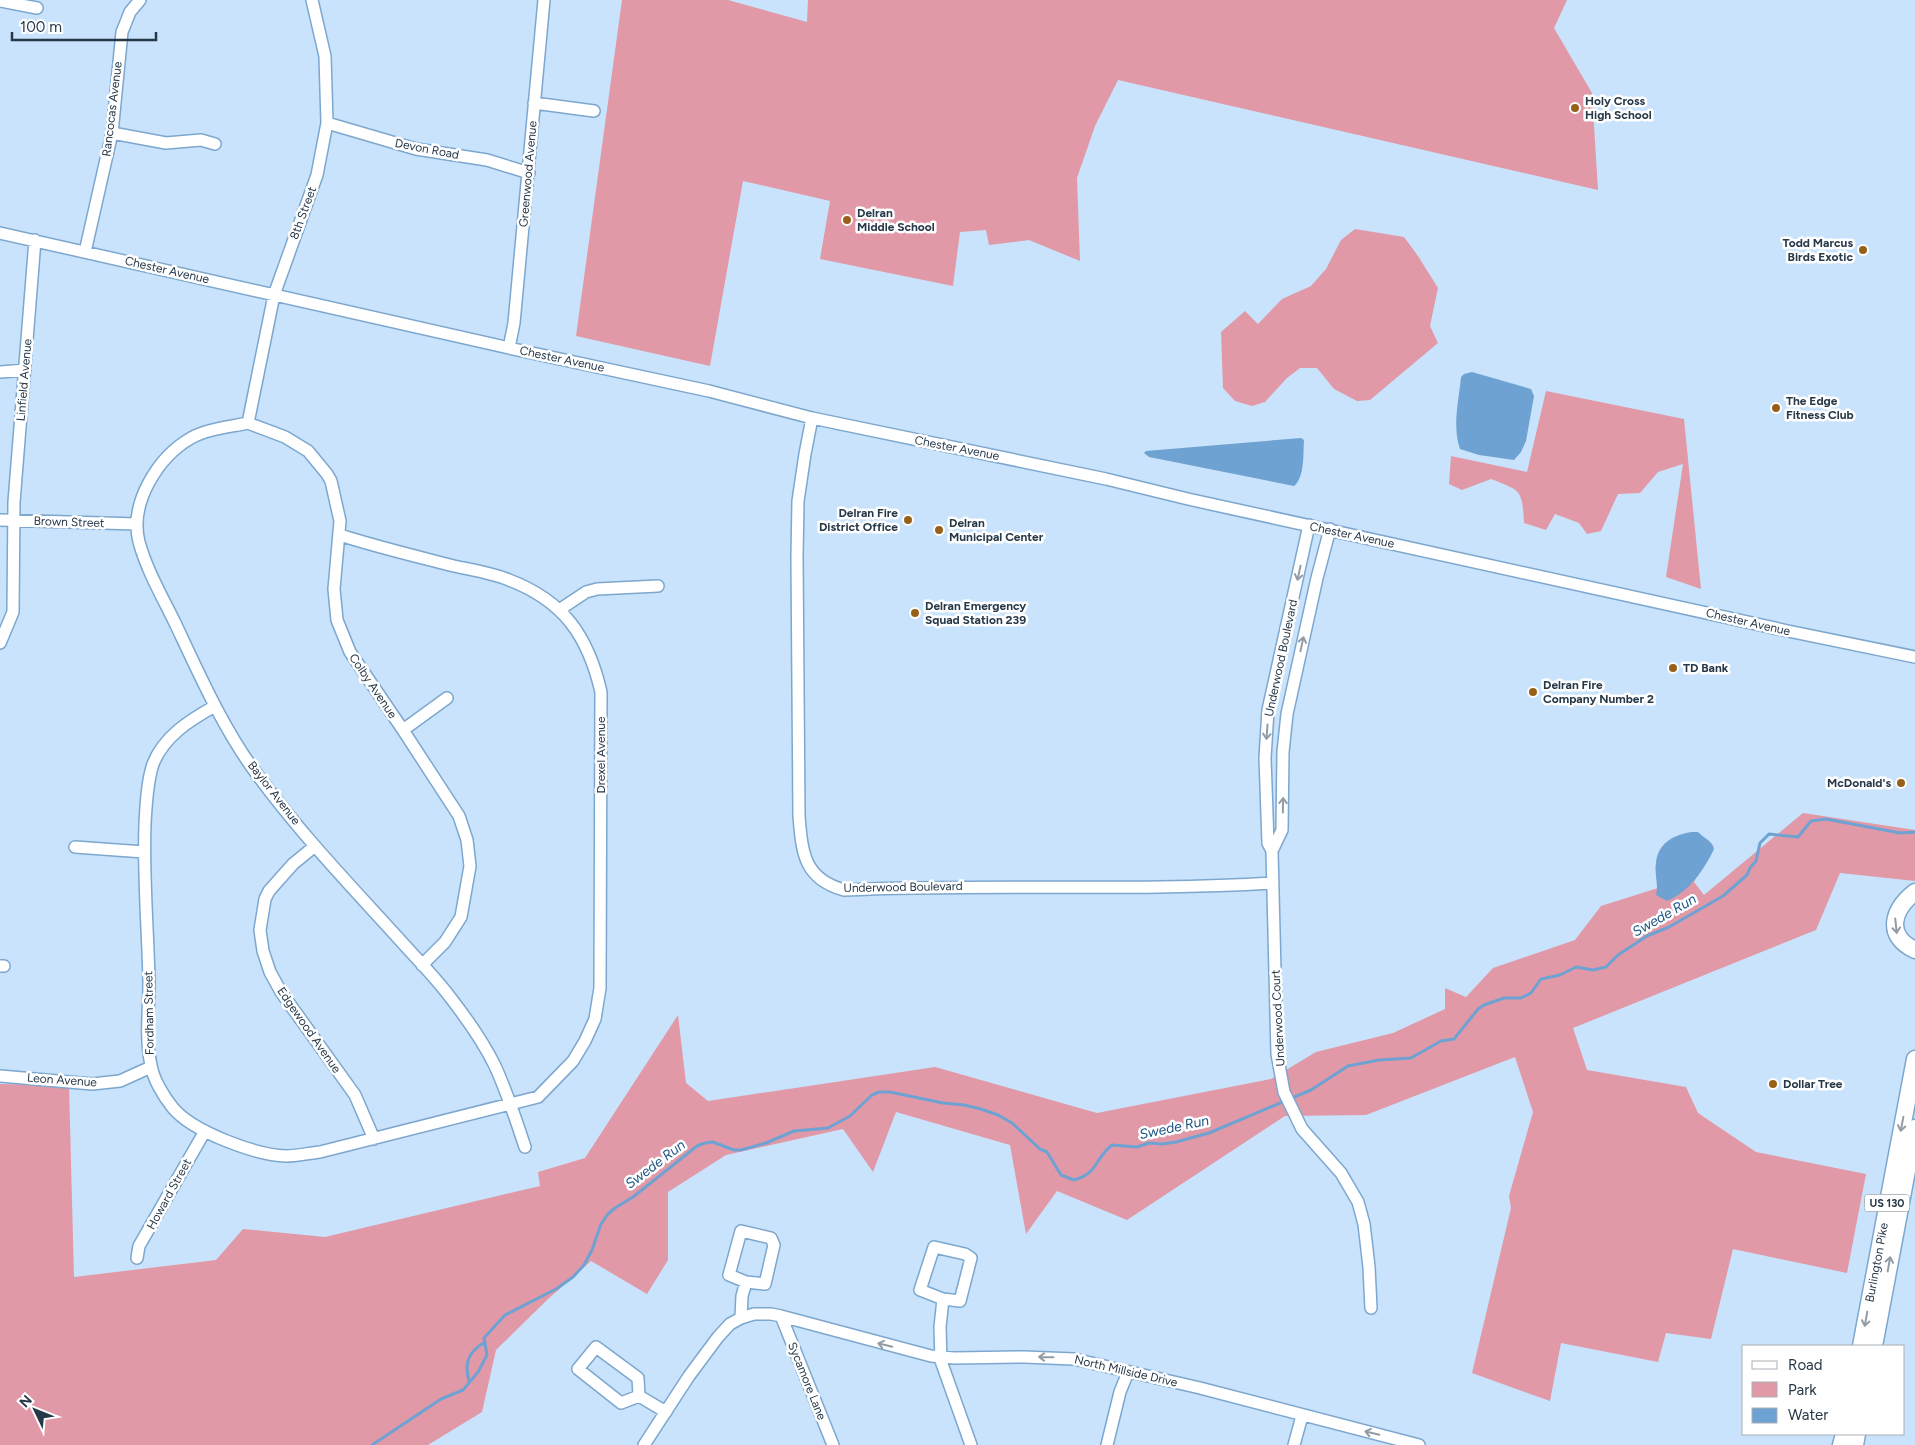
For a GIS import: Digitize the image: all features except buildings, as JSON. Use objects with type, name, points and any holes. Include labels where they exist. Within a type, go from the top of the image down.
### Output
[{"type":"highway","points":[[1915,892],[1899,907],[1895,918],[1898,935],[1903,944],[1915,950]]},
{"type":"highway","name":"Burlington Pike","points":[[1860,1345],[1915,1060]]},
{"type":"highway","name":"Burlington Pike","points":[[1874,1345],[1915,1128]]},
{"type":"street","name":"Rancocas Avenue","points":[[85,252],[112,133],[122,32],[130,12],[140,0]]},
{"type":"street","name":"8th Street","points":[[248,423],[274,295],[317,175],[327,123],[325,56],[312,0]]},
{"type":"street","name":"Greenwood Avenue","points":[[509,348],[514,323],[544,0]]},
{"type":"street","points":[[0,1],[37,8]]},
{"type":"street","points":[[534,103],[594,111]]},
{"type":"street","name":"Devon Road","points":[[327,123],[416,149],[487,160],[528,173]]},
{"type":"street","points":[[112,133],[154,142],[166,143],[201,140],[215,144]]},
{"type":"street","name":"Chester Avenue","points":[[0,233],[509,348],[709,391],[812,418],[1106,479],[1188,499],[1770,627],[1915,656]]},
{"type":"street","name":"Linfield Avenue","points":[[0,643],[13,612],[13,520],[35,240]]},
{"type":"street","points":[[0,372],[24,370]]},
{"type":"street","name":"Underwood Boulevard","points":[[812,418],[798,501],[799,816],[805,858],[812,871],[820,880],[844,890],[937,886],[1223,887],[1274,884],[1272,851],[1268,843],[1265,758],[1268,710],[1309,525]]},
{"type":"street","name":"Baylor Avenue","points":[[248,423],[214,430],[192,438],[169,454],[153,475],[143,494],[137,524],[138,540],[149,569],[215,706],[256,773],[315,846],[448,994],[474,1029],[494,1064],[511,1105],[524,1147]]},
{"type":"street","name":"Colby Avenue","points":[[248,423],[285,437],[308,451],[331,481],[340,521],[334,589],[337,620],[350,652],[459,816],[467,840],[470,866],[461,917],[445,942],[422,965]]},
{"type":"street","name":"Brown Street","points":[[0,520],[137,524]]},
{"type":"street","name":"Underwood Boulevard","points":[[1272,851],[1282,830],[1283,752],[1287,714],[1317,578],[1330,529]]},
{"type":"street","name":"Drexel Avenue","points":[[340,535],[368,544],[508,579],[535,592],[570,621],[588,648],[595,665],[601,692],[600,988],[595,1019],[586,1041],[573,1061],[538,1097],[511,1105]]},
{"type":"street","points":[[559,610],[586,592],[597,589],[658,586]]},
{"type":"street","points":[[403,730],[447,698]]},
{"type":"street","name":"Fordham Street","points":[[215,706],[190,720],[167,740],[153,766],[146,805],[144,852],[149,982],[148,1050],[151,1067],[157,1082],[174,1108],[189,1122],[205,1131],[244,1147],[286,1156],[320,1152],[511,1105]]},
{"type":"street","name":"Edgewood Avenue","points":[[315,846],[293,864],[269,891],[265,900],[260,930],[262,951],[270,972],[281,992],[355,1095],[374,1139]]},
{"type":"street","points":[[75,847],[144,852]]},
{"type":"street","name":"Underwood Court","points":[[1274,884],[1277,1054],[1284,1092],[1302,1129],[1341,1173],[1358,1202],[1364,1224],[1371,1308]]},
{"type":"street","name":"Leon Avenue","points":[[0,1076],[92,1084],[120,1081],[151,1067]]},
{"type":"street","name":"Howard Street","points":[[137,1258],[139,1246],[205,1131]]},
{"type":"street","points":[[741,1232],[771,1238],[774,1245],[765,1284],[746,1282],[730,1275],[741,1232]]},
{"type":"street","points":[[934,1247],[965,1254],[971,1258],[960,1301],[943,1299],[920,1290],[934,1247]]},
{"type":"street","points":[[644,1445],[689,1376],[718,1337],[730,1324],[741,1318],[742,1296],[746,1282]]},
{"type":"street","points":[[943,1299],[940,1327],[940,1357],[949,1388],[971,1445]]},
{"type":"street","name":"North Millside Drive","points":[[741,1318],[763,1314],[781,1316],[940,1357],[1064,1358],[1200,1388],[1419,1445]]},
{"type":"street","name":"Sycamore Lane","points":[[781,1316],[833,1445]]},
{"type":"street","points":[[596,1347],[638,1378],[639,1396],[622,1403],[578,1369],[596,1347]]},
{"type":"street","points":[[1107,1445],[1120,1392],[1128,1372]]},
{"type":"street","points":[[639,1396],[666,1412]]},
{"type":"street","points":[[1294,1445],[1302,1416]]},
{"type":"green space","points":[[622,0],[728,0],[807,22],[808,0],[1567,0],[1554,28],[1592,93],[1598,190],[1118,80],[1095,126],[1077,178],[1080,261],[1029,240],[989,245],[986,230],[960,232],[953,286],[820,259],[830,201],[743,181],[710,366],[576,336]]},
{"type":"green space","points":[[1355,229],[1404,237],[1418,256],[1438,288],[1430,326],[1438,343],[1370,400],[1357,401],[1334,389],[1317,368],[1300,368],[1287,378],[1265,402],[1252,406],[1235,401],[1223,388],[1221,332],[1245,311],[1258,324],[1282,299],[1311,286],[1326,269],[1341,240]]},
{"type":"green space","points":[[1546,391],[1684,419],[1701,589],[1666,577],[1683,464],[1658,472],[1640,493],[1618,494],[1601,531],[1587,534],[1579,523],[1555,514],[1546,530],[1524,523],[1521,498],[1515,489],[1491,479],[1462,490],[1449,484],[1451,456],[1527,472]]},
{"type":"green space","points":[[1803,813],[1915,830],[1915,881],[1840,873],[1816,930],[1573,1028],[1587,1070],[1686,1087],[1698,1113],[1756,1152],[1866,1174],[1847,1273],[1733,1249],[1711,1339],[1666,1333],[1658,1362],[1561,1343],[1550,1401],[1472,1373],[1511,1208],[1509,1196],[1533,1112],[1515,1057],[1366,1115],[1285,1116],[1127,1220],[1057,1191],[1026,1234],[1010,1145],[896,1112],[873,1172],[843,1129],[726,1155],[668,1192],[668,1260],[647,1294],[591,1261],[547,1300],[496,1350],[482,1412],[428,1445],[0,1445],[0,1084],[69,1085],[74,1277],[216,1260],[243,1229],[325,1237],[540,1186],[538,1172],[585,1158],[678,1015],[686,1083],[708,1101],[935,1067],[1097,1113],[1271,1079],[1316,1052],[1393,1033],[1445,1009],[1445,988],[1466,997],[1493,968],[1575,940],[1601,906],[1658,888],[1661,848],[1713,845],[1694,882],[1704,895]]},
{"type":"water","points":[[1472,372],[1531,389],[1534,396],[1526,441],[1521,452],[1514,460],[1479,455],[1460,449],[1456,422],[1461,377]]},
{"type":"water","points":[[1301,438],[1304,440],[1303,464],[1298,482],[1294,486],[1149,457],[1144,453],[1146,451]]},
{"type":"water","points":[[1698,832],[1710,842],[1714,849],[1706,865],[1695,880],[1682,892],[1667,901],[1656,895],[1657,856],[1663,845],[1668,841],[1679,835]]},
{"type":"waterway","name":"Swede Run","points":[[372,1445],[441,1399],[463,1390],[478,1372],[487,1355],[484,1338],[505,1315],[556,1289],[573,1277],[584,1265],[592,1250],[601,1224],[608,1214],[633,1197],[697,1146],[713,1142],[734,1150],[741,1150],[766,1143],[794,1131],[828,1128],[850,1116],[872,1095],[879,1092],[890,1092],[943,1103],[964,1105],[998,1115],[1012,1123],[1040,1149],[1047,1152],[1061,1175],[1074,1180],[1088,1174],[1112,1145],[1137,1147],[1149,1143],[1162,1144],[1209,1133],[1311,1090],[1348,1066],[1379,1060],[1411,1058],[1441,1041],[1454,1039],[1478,1009],[1504,998],[1521,998],[1531,993],[1541,979],[1560,975],[1576,967],[1593,970],[1606,967],[1618,955],[1647,936],[1669,927],[1723,896],[1747,875],[1756,861],[1760,843],[1769,834],[1798,837],[1811,821],[1826,819],[1900,833],[1915,832]]},
{"type":"waterway","points":[[469,1381],[467,1369],[469,1358],[485,1342]]},
{"type":"place","name":"Holy Cross High School","points":[[1575,108]]},
{"type":"place","name":"Delran Middle School","points":[[847,220]]},
{"type":"place","name":"Todd Marcus Birds Exotic","points":[[1863,250]]},
{"type":"place","name":"The Edge Fitness Club","points":[[1776,408]]},
{"type":"place","name":"Delran Fire District Office","points":[[908,520]]},
{"type":"place","name":"Delran Municipal Center","points":[[939,530]]},
{"type":"place","name":"Delran Emergency Squad Station 239","points":[[915,613]]},
{"type":"place","name":"TD Bank","points":[[1673,668]]},
{"type":"place","name":"Delran Fire Company Number 2","points":[[1533,692]]},
{"type":"place","name":"McDonald's","points":[[1901,783]]},
{"type":"place","name":"Dollar Tree","points":[[1773,1084]]}]
